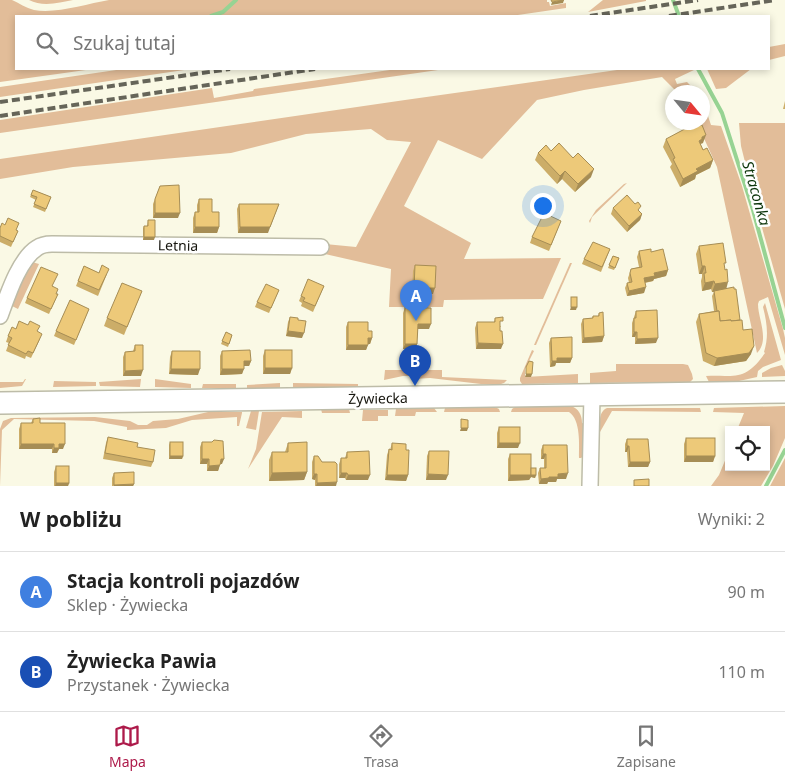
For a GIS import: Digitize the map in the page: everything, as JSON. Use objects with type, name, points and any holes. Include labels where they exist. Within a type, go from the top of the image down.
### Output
[{"type":"main road","name":"Żywiecka","points":[[0,402],[776,392]]},
{"type":"street","name":"Letnia","points":[[0,316],[25,259],[36,248],[43,245],[321,247]]},
{"type":"street","points":[[590,486],[592,395]]},
{"type":"shaded area","points":[[0,0],[12,0],[31,9],[43,11],[61,10],[109,0],[547,0],[550,6],[566,3],[566,8],[518,15],[15,15],[15,70],[86,70],[0,82]]},
{"type":"shaded area","points":[[29,0],[73,0],[45,4]]},
{"type":"shaded area","points":[[603,0],[646,0],[646,1],[588,12]]},
{"type":"shaded area","points":[[785,44],[785,56],[770,60],[770,47]]},
{"type":"shaded area","points":[[116,70],[184,70],[0,97],[0,87]]},
{"type":"shaded area","points":[[390,70],[438,70],[0,133],[0,120],[212,88],[214,98],[253,91],[254,89]]},
{"type":"shaded area","points":[[617,70],[694,70],[675,79],[677,84],[687,82],[690,85],[670,85],[662,77],[537,100],[482,159],[438,140],[404,206],[471,243],[464,259],[561,258],[543,299],[444,300],[443,307],[389,307],[391,269],[325,254],[325,244],[356,247],[411,142],[387,140],[371,129],[306,134],[231,153],[73,167],[0,179],[0,159]]},
{"type":"shaded area","points":[[707,70],[750,70],[726,88],[716,89]]},
{"type":"shaded area","points":[[710,122],[711,125],[721,126],[742,186],[783,329],[785,355],[768,297],[759,301],[758,304],[763,342],[757,353],[717,167],[700,130],[710,130]]},
{"type":"shaded area","points":[[739,123],[785,123],[785,309],[741,146]]},
{"type":"shaded area","points":[[627,183],[592,217],[590,223],[589,221],[596,210]]},
{"type":"shaded area","points":[[32,262],[39,264],[18,309],[9,304],[16,287]]},
{"type":"shaded area","points":[[570,263],[572,263],[536,345],[534,345]]},
{"type":"shaded area","points":[[765,303],[781,360],[763,367],[758,371],[757,377],[739,381],[709,382],[706,376],[733,376],[746,372],[765,353],[767,329],[763,307]]},
{"type":"shaded area","points":[[532,350],[534,351],[525,369],[525,377],[578,374],[578,383],[522,384],[520,378]]},
{"type":"shaded area","points":[[616,364],[683,364],[688,365],[693,379],[690,382],[590,383],[590,373],[616,371]]},
{"type":"shaded area","points":[[782,365],[785,376],[762,377],[762,373]]},
{"type":"shaded area","points":[[385,370],[442,370],[442,377],[507,380],[501,384],[481,384],[430,378],[414,379],[413,376],[403,376],[384,380]]},
{"type":"shaded area","points":[[25,379],[22,386],[0,388],[0,382],[23,382]]},
{"type":"shaded area","points":[[141,379],[140,387],[100,386],[99,382]]},
{"type":"shaded area","points":[[155,379],[191,384],[191,388],[155,387]]},
{"type":"shaded area","points":[[54,381],[96,382],[96,386],[53,387]]},
{"type":"shaded area","points":[[280,383],[280,388],[247,388],[247,385]]},
{"type":"shaded area","points":[[293,383],[358,384],[358,386],[293,387]]},
{"type":"shaded area","points":[[203,384],[236,384],[236,388],[202,388]]},
{"type":"shaded area","points":[[571,406],[581,415],[582,423],[586,424],[585,455],[581,458],[579,458],[576,421],[569,412],[511,412],[515,407]]},
{"type":"shaded area","points":[[785,406],[785,438],[770,471],[770,426],[739,426],[744,413],[713,412],[714,408]]},
{"type":"shaded area","points":[[434,408],[437,412],[416,412],[415,416],[395,416],[396,409]]},
{"type":"shaded area","points":[[445,408],[497,408],[500,412],[444,412]]},
{"type":"shaded area","points":[[607,408],[700,408],[701,412],[612,411],[600,432],[601,415]]},
{"type":"shaded area","points":[[321,409],[349,409],[350,413],[322,413]]},
{"type":"shaded area","points":[[363,410],[388,410],[388,416],[378,416],[378,421],[362,421]]},
{"type":"shaded area","points":[[251,411],[259,411],[256,430],[246,428]]},
{"type":"shaded area","points":[[302,411],[302,418],[282,417],[248,469],[256,449],[262,412]]},
{"type":"shaded area","points":[[208,412],[242,412],[239,426],[237,426],[237,417],[192,420],[166,428],[127,430],[127,427],[94,421],[14,419],[2,430],[0,486],[0,429],[3,421],[11,418],[95,417],[147,425],[153,421],[178,419]]},
{"type":"shaded area","points":[[785,458],[785,486],[770,486]]},
{"type":"shaded area","points":[[725,461],[725,471],[770,471],[761,486],[711,486],[719,475]]},
{"type":"building","points":[[683,130],[704,130],[706,135],[699,141],[703,150],[707,148],[713,160],[683,179],[666,139]]},
{"type":"building","points":[[559,143],[573,158],[578,153],[594,169],[578,184],[565,171],[560,176],[538,153],[546,145],[551,151]]},
{"type":"building","points":[[179,185],[180,213],[155,213],[155,199],[160,186]]},
{"type":"building","points":[[33,190],[51,197],[46,209],[34,204],[37,197],[31,195]]},
{"type":"building","points":[[627,195],[635,204],[638,202],[641,206],[638,210],[642,214],[629,226],[613,208]]},
{"type":"building","points":[[199,199],[212,199],[212,212],[219,212],[219,227],[195,227],[195,212],[199,212]]},
{"type":"building","points":[[239,204],[279,204],[270,227],[240,227]]},
{"type":"building","points":[[544,213],[561,221],[551,245],[532,237]]},
{"type":"building","points":[[8,218],[19,223],[13,242],[0,236],[2,223],[5,225]]},
{"type":"building","points":[[148,220],[155,220],[155,237],[144,237],[144,226],[148,226]]},
{"type":"building","points":[[593,242],[610,249],[602,267],[584,259]]},
{"type":"building","points":[[723,243],[726,263],[724,263],[725,270],[727,269],[728,282],[715,284],[714,281],[705,283],[705,266],[702,266],[699,246]]},
{"type":"building","points":[[651,249],[651,252],[663,249],[668,270],[654,273],[655,276],[644,278],[646,287],[629,291],[627,283],[632,282],[631,269],[642,267],[639,251]]},
{"type":"building","points":[[613,256],[619,258],[615,268],[609,265]]},
{"type":"building","points":[[102,265],[109,269],[99,290],[78,281],[84,266],[99,273]]},
{"type":"building","points":[[415,265],[436,266],[435,288],[414,288]]},
{"type":"building","points":[[41,267],[58,274],[52,286],[58,289],[56,294],[58,294],[51,309],[27,298]]},
{"type":"building","points":[[308,279],[324,286],[315,306],[303,301],[305,298],[301,296]]},
{"type":"building","points":[[122,283],[142,291],[127,327],[107,318]]},
{"type":"building","points":[[266,284],[279,290],[271,308],[257,302]]},
{"type":"building","points":[[734,287],[736,289],[740,320],[720,321],[714,291]]},
{"type":"building","points":[[571,297],[577,297],[577,307],[571,307]]},
{"type":"building","points":[[70,300],[89,309],[76,340],[56,331]]},
{"type":"building","points":[[405,307],[431,308],[431,324],[418,324],[417,344],[405,344]]},
{"type":"building","points":[[657,310],[658,338],[637,339],[637,332],[634,332],[636,311]]},
{"type":"building","points":[[719,311],[720,321],[742,320],[743,330],[752,329],[754,346],[749,353],[717,358],[706,353],[699,314]]},
{"type":"building","points":[[603,312],[604,336],[584,338],[583,319],[599,316],[599,313]]},
{"type":"building","points":[[290,317],[306,321],[304,333],[288,331]]},
{"type":"building","points":[[503,317],[503,321],[500,321],[500,331],[502,331],[503,344],[478,343],[477,322],[495,322],[495,318]]},
{"type":"building","points":[[19,321],[28,325],[30,321],[40,326],[37,331],[42,334],[33,353],[28,351],[26,354],[8,345],[12,338],[8,336],[12,327],[16,329]]},
{"type":"building","points":[[348,322],[368,322],[368,331],[372,331],[372,338],[368,338],[368,345],[348,345]]},
{"type":"building","points":[[226,332],[232,335],[229,344],[222,341]]},
{"type":"building","points":[[572,337],[572,358],[557,358],[557,361],[552,361],[551,338]]},
{"type":"building","points":[[135,345],[143,345],[143,370],[125,371],[125,352],[135,351]]},
{"type":"building","points":[[250,350],[251,361],[244,361],[244,369],[222,369],[222,351]]},
{"type":"building","points":[[265,350],[292,350],[292,368],[265,368]]},
{"type":"building","points":[[172,351],[200,351],[200,369],[171,369]]},
{"type":"building","points":[[529,361],[533,362],[532,374],[526,374],[526,367]]},
{"type":"building","points":[[40,418],[40,423],[65,423],[65,444],[59,444],[59,448],[54,448],[54,444],[21,444],[21,423],[33,423],[33,419]]},
{"type":"building","points":[[461,419],[468,420],[468,428],[461,428]]},
{"type":"building","points":[[499,427],[520,427],[520,443],[499,443]]},
{"type":"building","points":[[108,437],[138,443],[137,447],[155,450],[153,462],[105,453]]},
{"type":"building","points":[[686,438],[715,438],[715,456],[686,456]]},
{"type":"building","points":[[627,439],[648,439],[650,462],[630,462]]},
{"type":"building","points":[[214,440],[223,441],[224,459],[221,459],[220,465],[209,466],[209,459],[202,459],[202,442],[212,442]]},
{"type":"building","points":[[170,442],[183,442],[183,456],[170,456]]},
{"type":"building","points":[[307,442],[307,472],[272,473],[272,452],[288,452],[288,443]]},
{"type":"building","points":[[392,443],[406,444],[406,450],[409,450],[408,475],[387,475],[389,449],[392,450]]},
{"type":"building","points":[[543,445],[567,445],[568,473],[558,474],[558,477],[541,479],[540,468],[546,468],[546,454],[543,454]]},
{"type":"building","points":[[369,451],[370,475],[348,475],[347,473],[341,473],[341,458],[347,458],[347,452]]},
{"type":"building","points":[[429,451],[449,451],[448,475],[428,474]]},
{"type":"building","points":[[510,454],[531,454],[531,475],[510,475]]},
{"type":"building","points":[[314,456],[318,456],[322,462],[335,462],[337,464],[337,482],[317,483],[317,474],[314,474]]},
{"type":"building","points":[[56,466],[69,466],[69,483],[56,483]]},
{"type":"building","points":[[531,468],[536,468],[536,475],[531,475]]},
{"type":"building","points":[[134,472],[134,484],[114,485],[114,473]]},
{"type":"building","points":[[649,479],[649,486],[634,486],[634,480]]},
{"type":"waterway","points":[[214,15],[223,12],[236,0]]},
{"type":"waterway","name":"Straconka","points":[[673,0],[679,15]]},
{"type":"waterway","name":"Straconka","points":[[699,70],[722,113],[753,210],[785,328]]},
{"type":"waterway","name":"Straconka","points":[[766,486],[785,450]]},
{"type":"railway","points":[[597,15],[698,0]]},
{"type":"railway","points":[[676,15],[775,0]]},
{"type":"railway","points":[[0,102],[223,70]]},
{"type":"railway","points":[[0,116],[308,70]]},
{"type":"place","name":"Stacja kontroli pojazdów","points":[[416,321]]},
{"type":"place","name":"Żywiecka Pawia","points":[[415,386]]}]
